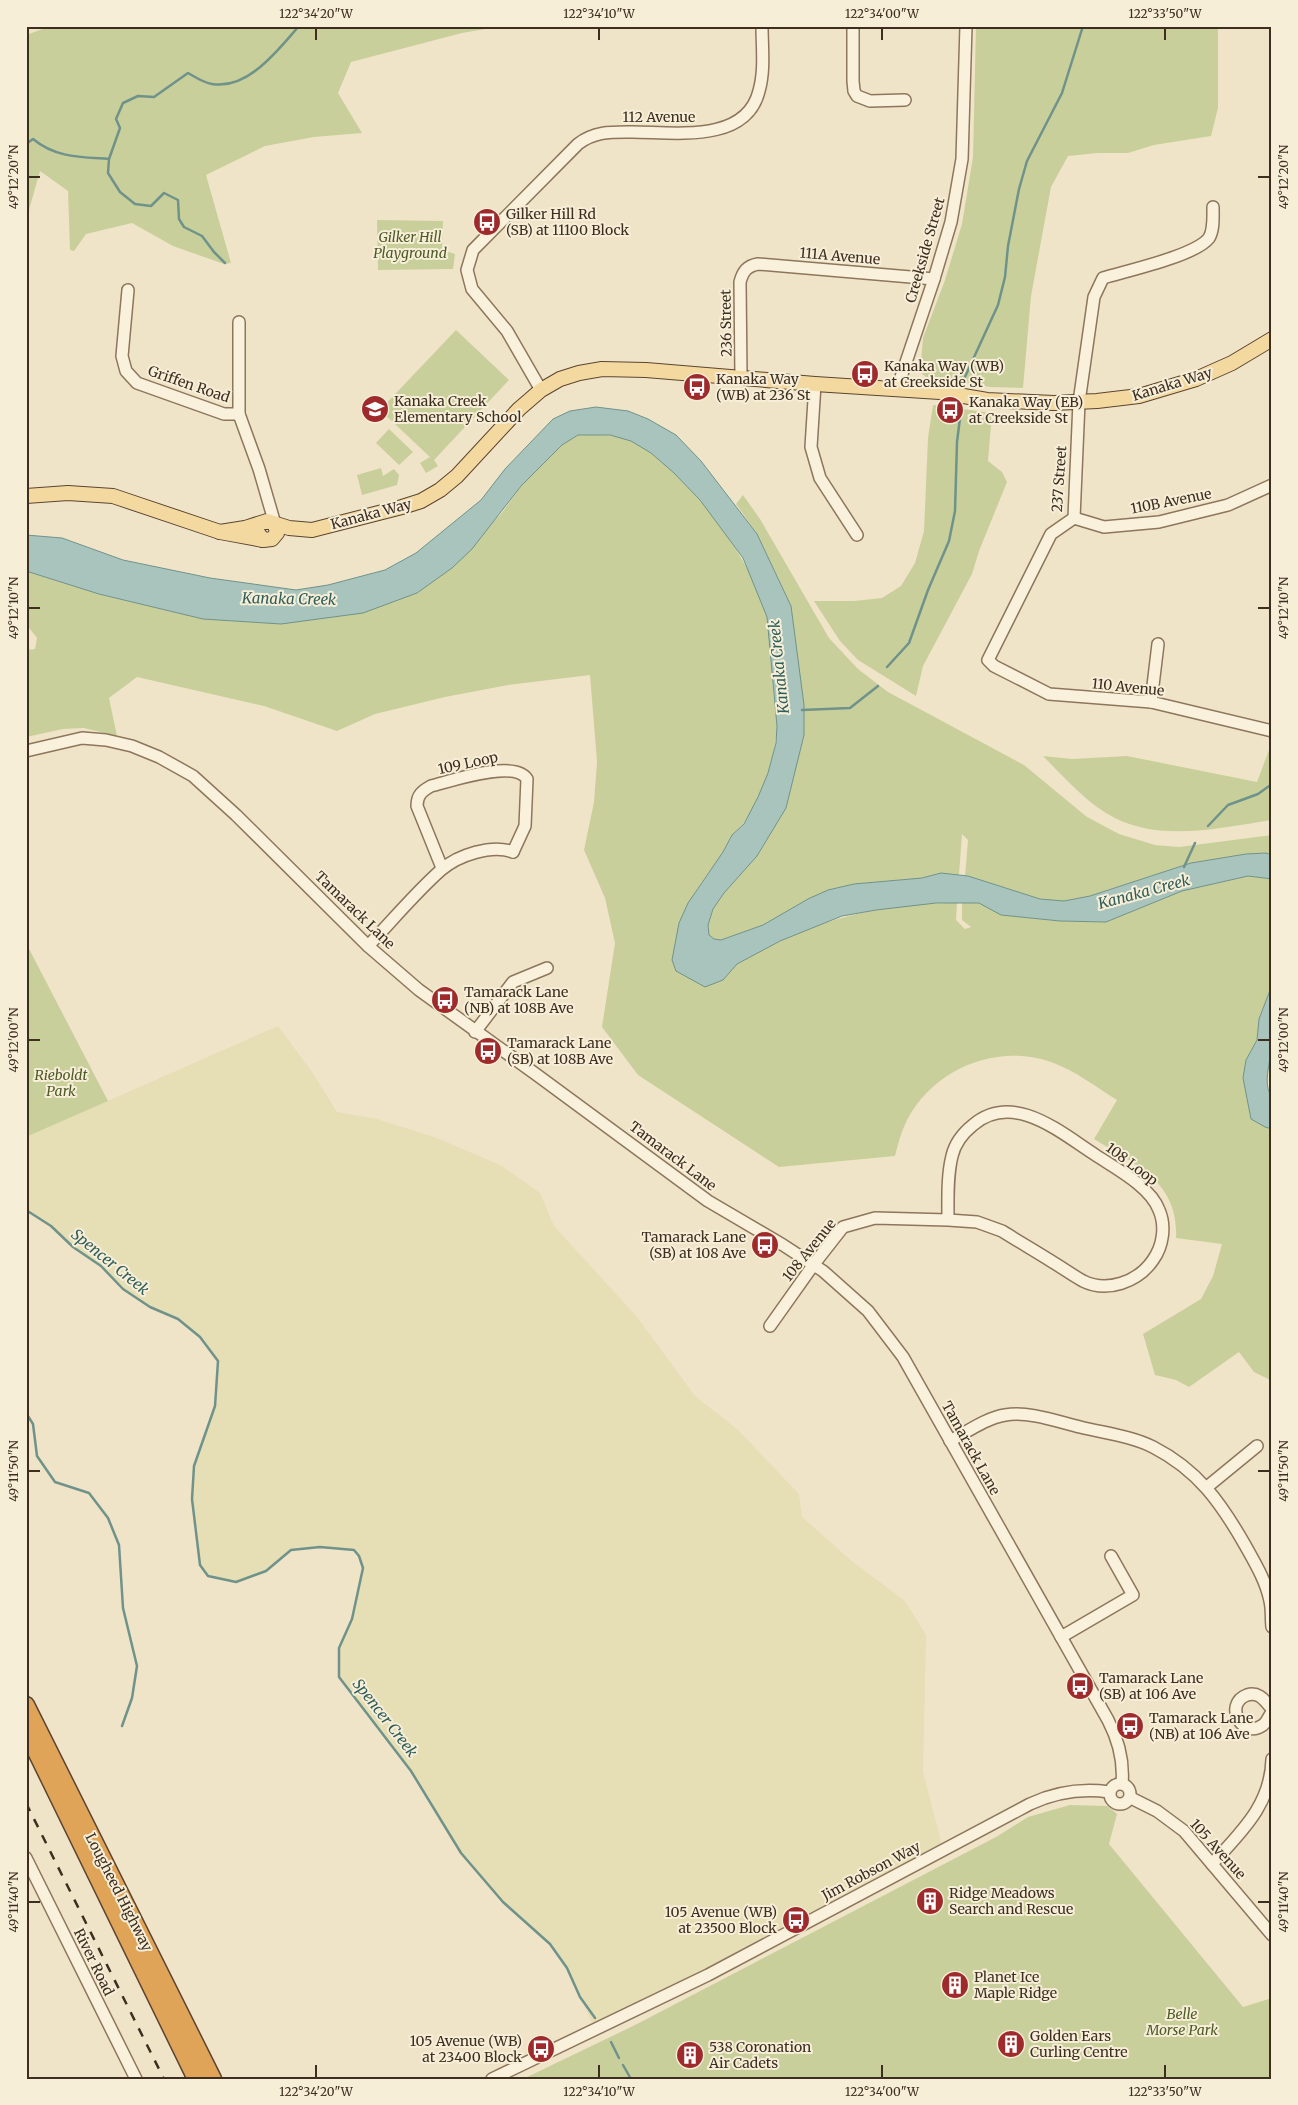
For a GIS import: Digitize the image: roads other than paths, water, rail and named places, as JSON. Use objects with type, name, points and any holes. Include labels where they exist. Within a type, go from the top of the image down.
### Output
[{"type":"highway","name":"Lougheed Highway","points":[[26,1705],[213,2079]]},
{"type":"highway","name":"Lougheed Highway","points":[[26,1731],[196,2079]]},
{"type":"main road","name":"Kanaka Way","points":[[26,496],[68,493],[113,496],[220,532],[268,540],[299,536],[308,530],[402,507],[440,490],[457,476],[519,409],[541,390],[560,379],[580,372],[602,369],[646,370],[940,392],[986,400],[1079,402],[1139,396],[1196,379],[1232,363],[1272,339]]},
{"type":"main road","name":"Kanaka Way","points":[[220,532],[268,524],[308,530]]},
{"type":"main road","points":[[268,524],[258,534],[268,540]]},
{"type":"street","name":"112 Avenue","points":[[541,390],[507,331],[472,289],[468,275],[468,262],[476,245],[588,136],[604,132],[716,131],[740,119],[755,103],[759,93],[762,69],[762,26]]},
{"type":"street","points":[[853,26],[854,92],[857,96],[870,101],[905,100]]},
{"type":"street","name":"Creekside Street","points":[[897,389],[951,222],[962,158],[966,26]]},
{"type":"street","name":"237 Street","points":[[988,660],[1052,534],[1074,518],[1079,402],[1094,297],[1103,278],[1177,256],[1203,243],[1209,237],[1212,228],[1213,207]]},
{"type":"street","name":"111A Avenue","points":[[745,269],[751,265],[758,264],[934,279]]},
{"type":"street","name":"236 Street","points":[[741,377],[740,282],[745,269]]},
{"type":"street","name":"Griffen Road","points":[[128,290],[122,356],[126,371],[137,383],[224,414],[240,414]]},
{"type":"street","points":[[239,322],[240,414],[266,496],[268,524]]},
{"type":"street","points":[[815,384],[811,447],[820,478],[857,535]]},
{"type":"street","name":"110B Avenue","points":[[1074,518],[1104,527],[1159,522],[1228,504],[1272,486]]},
{"type":"street","points":[[1151,702],[1158,644]]},
{"type":"street","name":"110 Avenue","points":[[988,660],[994,666],[1049,694],[1151,702],[1272,732]]},
{"type":"street","name":"Tamarack Lane","points":[[26,751],[67,740],[90,738],[132,746],[176,764],[193,776],[236,815],[368,946],[419,990],[708,1201],[814,1264],[856,1299],[888,1337],[912,1372],[1114,1733],[1123,1765],[1122,1784]]},
{"type":"street","name":"109 Loop","points":[[504,769],[519,771],[524,774],[527,779],[525,826],[514,856],[497,848],[476,852],[442,868],[417,806],[417,799],[421,791],[431,786],[504,769]]},
{"type":"street","points":[[368,946],[442,868]]},
{"type":"street","points":[[475,1032],[513,982],[547,968]]},
{"type":"street","name":"108 Loop","points":[[1019,1112],[1043,1121],[1144,1188],[1159,1210],[1163,1231],[1158,1251],[1146,1269],[1131,1280],[1105,1286],[1084,1281],[990,1225],[948,1220],[950,1165],[958,1141],[968,1129],[981,1119],[999,1113],[1019,1112]]},
{"type":"street","name":"108 Avenue","points":[[770,1326],[843,1227],[875,1218],[948,1220]]},
{"type":"street","points":[[950,1440],[995,1418],[1005,1415],[1031,1415],[1140,1442],[1161,1451],[1207,1487],[1225,1510],[1260,1571],[1270,1601],[1272,1627]]},
{"type":"street","points":[[1207,1487],[1257,1446]]},
{"type":"street","points":[[1061,1637],[1133,1595],[1111,1556]]},
{"type":"street","points":[[1212,1864],[1249,1823],[1264,1798],[1272,1770],[1272,1758]]},
{"type":"street","points":[[1122,1784],[1130,1790],[1130,1798],[1127,1802],[1119,1804],[1111,1800],[1109,1792],[1114,1786],[1122,1784]]},
{"type":"street","name":"Jim Robson Way","points":[[492,2079],[708,1975],[1030,1804],[1065,1792],[1086,1790],[1109,1792]]},
{"type":"street","name":"105 Avenue","points":[[1130,1798],[1152,1808],[1176,1824],[1272,1935]]},
{"type":"street","name":"River Road","points":[[26,1858],[136,2079]]},
{"type":"water","name":"Kanaka Creek","points":[[596,407],[628,411],[648,419],[676,435],[701,461],[757,534],[791,606],[804,705],[804,735],[786,808],[757,856],[724,893],[713,909],[708,925],[709,935],[714,939],[721,940],[763,925],[808,899],[828,890],[854,884],[922,878],[941,873],[968,876],[1040,899],[1064,901],[1090,896],[1191,863],[1246,854],[1266,853],[1272,855],[1272,879],[1248,876],[1182,891],[1106,922],[1060,921],[1001,915],[979,903],[936,903],[876,910],[842,916],[780,941],[737,964],[723,980],[705,987],[676,971],[672,960],[679,923],[688,903],[723,852],[732,835],[744,824],[768,773],[776,743],[777,726],[767,617],[743,558],[700,500],[651,453],[631,441],[610,435],[578,435],[562,445],[521,486],[472,549],[452,568],[417,593],[363,613],[281,624],[203,619],[99,594],[26,571],[26,535],[62,538],[123,560],[210,578],[296,590],[328,585],[385,570],[416,553],[481,500],[505,469],[553,419],[570,411]]},
{"type":"water","points":[[1272,985],[1272,1055],[1267,1079],[1268,1089],[1272,1097],[1272,1129],[1251,1119],[1243,1078],[1246,1060],[1257,1040],[1259,1019]]},
{"type":"waterway","points":[[26,144],[33,139],[60,153],[79,157],[109,159],[120,128],[116,119],[123,103],[138,96],[154,97],[188,73],[212,84],[238,81],[250,75],[261,66],[299,26]]},
{"type":"waterway","points":[[964,379],[998,305],[1005,277],[1008,246],[1019,189],[1027,161],[1062,93],[1083,26]]},
{"type":"waterway","points":[[109,159],[108,173],[120,192],[135,204],[151,206],[164,193],[178,200],[179,219],[184,227],[202,236],[225,263]]},
{"type":"waterway","points":[[887,667],[909,643],[928,590],[949,541],[955,511],[957,442],[960,418]]},
{"type":"waterway","points":[[802,710],[850,708],[878,686]]},
{"type":"waterway","points":[[1208,826],[1228,805],[1258,794],[1272,784]]},
{"type":"waterway","name":"Kanaka Creek","points":[[1184,867],[1195,843]]},
{"type":"waterway","name":"Spencer Creek","points":[[26,1210],[51,1226],[73,1247],[101,1266],[123,1289],[150,1307],[178,1319],[200,1337],[218,1361],[215,1406],[194,1466],[192,1499],[200,1565],[208,1576],[236,1582],[266,1571],[291,1550],[320,1547],[354,1550],[359,1556],[363,1568],[352,1619],[339,1648],[339,1677],[411,1771],[461,1853],[503,1902],[550,1944],[567,1968],[580,1997],[595,2018]]},
{"type":"waterway","points":[[26,1413],[33,1424],[37,1456],[55,1482],[89,1493],[108,1518],[119,1545],[123,1608],[137,1666],[132,1698],[122,1726]]},
{"type":"waterway","name":"Spencer Creek","points":[[611,2042],[619,2058]]},
{"type":"waterway","name":"Spencer Creek","points":[[623,2065],[631,2079]]},
{"type":"railway","points":[[26,1803],[164,2079]]},
{"type":"place","name":"Gilker Hill Rd (SB) at 11100 Block","points":[[487,222]]},
{"type":"place","name":"Kanaka Way (WB) at Creekside St","points":[[865,374]]},
{"type":"place","name":"Kanaka Way (WB) at 236 St","points":[[697,387]]},
{"type":"place","name":"Kanaka Creek Elementary School","points":[[375,409]]},
{"type":"place","name":"Kanaka Way (EB) at Creekside St","points":[[950,410]]},
{"type":"place","name":"Tamarack Lane (NB) at 108B Ave","points":[[445,1000]]},
{"type":"place","name":"Tamarack Lane (SB) at 108B Ave","points":[[488,1051]]},
{"type":"place","name":"Tamarack Lane (SB) at 108 Ave","points":[[765,1245]]},
{"type":"place","name":"Tamarack Lane (SB) at 106 Ave","points":[[1080,1686]]},
{"type":"place","name":"Tamarack Lane (NB) at 106 Ave","points":[[1130,1726]]},
{"type":"place","name":"Ridge Meadows Search and Rescue","points":[[930,1901]]},
{"type":"place","name":"105 Avenue (WB) at 23500 Block","points":[[796,1920]]},
{"type":"place","name":"Planet Ice Maple Ridge","points":[[955,1985]]},
{"type":"place","name":"Golden Ears Curling Centre","points":[[1011,2044]]},
{"type":"place","name":"105 Avenue (WB) at 23400 Block","points":[[541,2049]]},
{"type":"place","name":"538 Coronation Air Cadets","points":[[690,2055]]},
{"type":"park label","name":"Gilker Hill Playground","points":[[410,246]]},
{"type":"park label","name":"Rieboldt Park","points":[[61,1084]]},
{"type":"park label","name":"Belle Morse Park","points":[[1182,2022]]}]
